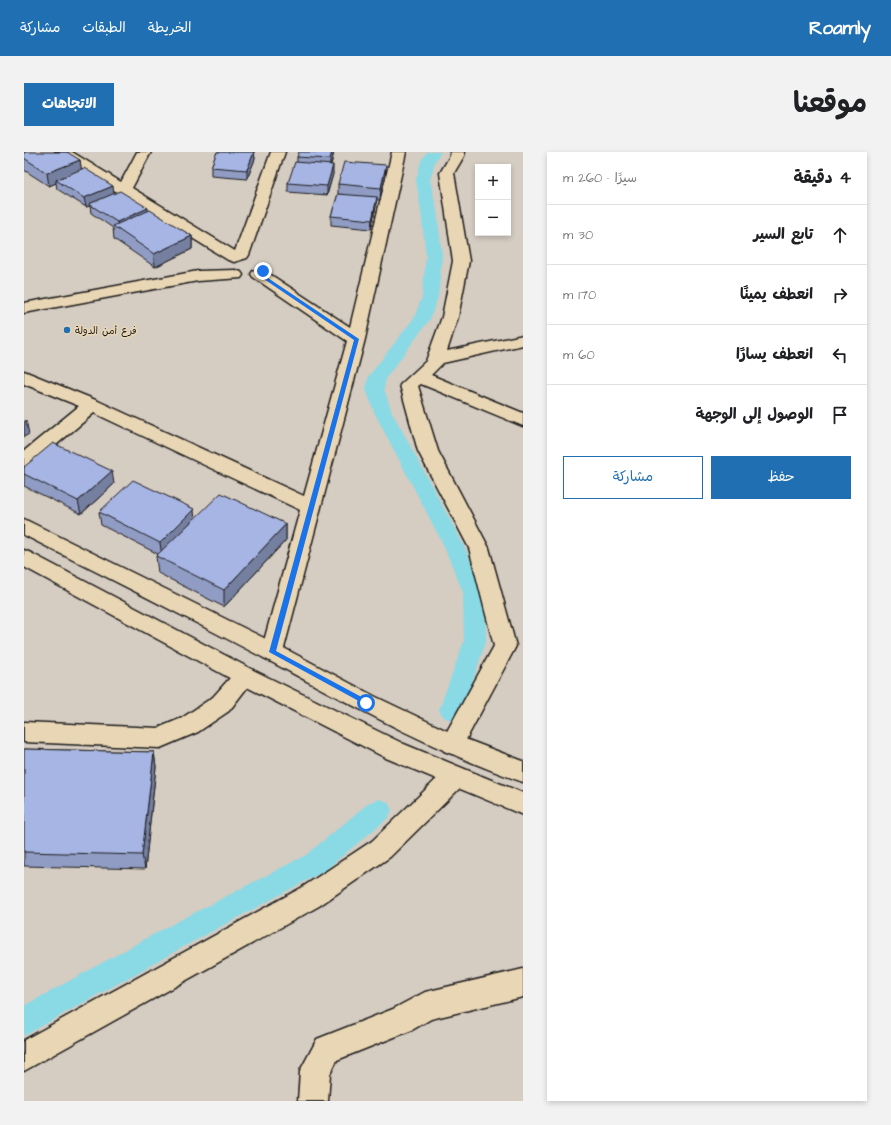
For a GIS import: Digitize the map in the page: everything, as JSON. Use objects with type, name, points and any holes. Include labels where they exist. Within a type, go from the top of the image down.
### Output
[{"type":"street","points":[[62,152],[124,190],[234,262],[248,277],[260,263]]},
{"type":"street","points":[[124,190],[144,152]]},
{"type":"street","points":[[234,262],[249,237],[278,152]]},
{"type":"street","points":[[272,652],[356,339],[399,152]]},
{"type":"street","points":[[452,744],[505,646],[479,548],[428,451],[409,385],[434,363],[450,317],[461,261],[447,173],[457,156],[457,152]]},
{"type":"street","points":[[249,237],[260,263],[356,339]]},
{"type":"street","points":[[24,308],[198,276],[234,262],[260,263]]},
{"type":"street","points":[[436,359],[523,340]]},
{"type":"street","points":[[419,376],[523,420]]},
{"type":"street","points":[[24,377],[92,405],[311,507]]},
{"type":"street","points":[[24,461],[92,405]]},
{"type":"street","points":[[24,526],[272,652],[366,703],[452,744],[523,772]]},
{"type":"street","points":[[24,558],[245,676],[395,751],[523,804]]},
{"type":"street","points":[[24,732],[160,738],[190,725],[221,704],[245,676]]},
{"type":"street","points":[[24,1056],[310,897],[380,849],[455,777]]},
{"type":"street","points":[[313,1101],[315,1070],[327,1049],[402,1020],[425,1006],[523,983]]},
{"type":"building","points":[[24,152],[67,152],[80,160],[47,173],[24,158]]},
{"type":"building","points":[[217,152],[254,152],[247,170],[211,167]]},
{"type":"building","points":[[299,152],[332,152],[330,159],[297,157]]},
{"type":"building","points":[[295,162],[333,165],[327,186],[288,183]]},
{"type":"building","points":[[344,162],[386,165],[381,188],[338,184]]},
{"type":"building","points":[[84,168],[113,186],[84,198],[56,180]]},
{"type":"building","points":[[120,191],[148,208],[117,222],[89,204]]},
{"type":"building","points":[[338,194],[377,197],[372,220],[331,216]]},
{"type":"building","points":[[150,210],[192,236],[154,254],[113,226]]},
{"type":"building","points":[[53,443],[112,471],[78,501],[24,474],[24,467]]},
{"type":"building","points":[[133,480],[194,509],[160,543],[99,512]]},
{"type":"building","points":[[221,493],[286,524],[224,590],[156,556]]},
{"type":"building","points":[[24,749],[154,752],[142,855],[24,852]]},
{"type":"waterway","points":[[434,152],[428,161],[423,180],[429,211],[434,255],[430,297],[422,319],[377,377],[375,389],[383,412],[452,542],[474,592],[475,641],[451,710]]},
{"type":"waterway","points":[[24,1022],[175,937],[315,863],[379,810]]},
{"type":"place","name":"فرع أمن الدولة","points":[[67,330]]},
{"type":"route","points":[[263,271],[259,274],[356,339],[272,652],[366,703]]}]
